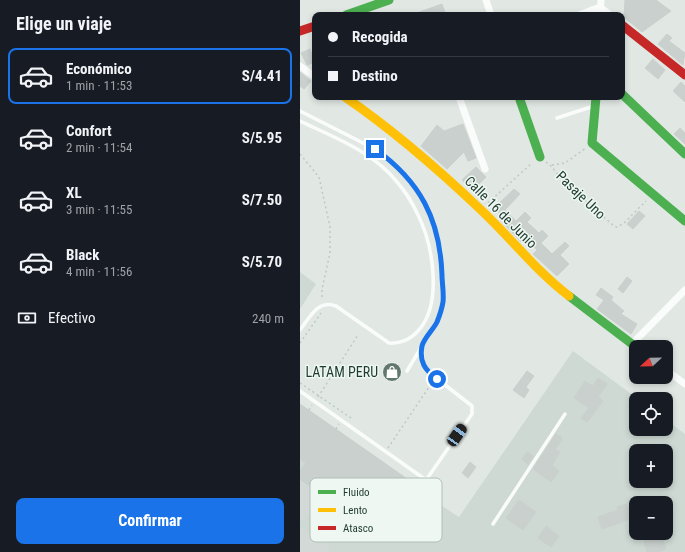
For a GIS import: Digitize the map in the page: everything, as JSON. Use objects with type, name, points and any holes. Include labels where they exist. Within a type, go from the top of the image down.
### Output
[{"type":"street","points":[[355,12],[389,0]]},
{"type":"street","points":[[486,0],[491,12]]},
{"type":"street","points":[[588,12],[600,8]]},
{"type":"street","points":[[300,31],[312,27]]},
{"type":"street","points":[[625,27],[685,75]]},
{"type":"street","points":[[300,66],[312,75]]},
{"type":"street","points":[[625,97],[685,154]]},
{"type":"street","name":"Calle 16 de Junio","points":[[349,100],[367,112],[422,156],[481,210],[550,282],[629,342]]},
{"type":"street","points":[[460,100],[485,168]]},
{"type":"street","points":[[520,100],[540,157]]},
{"type":"street","points":[[596,101],[592,143],[685,221]]},
{"type":"street","points":[[639,340],[685,290]]},
{"type":"street","points":[[673,375],[685,384]]},
{"type":"lane","points":[[557,118],[596,101]]},
{"type":"lane","points":[[300,111],[375,149],[394,163],[408,177],[422,198],[434,225],[441,251],[443,302],[437,321],[407,371]]},
{"type":"lane","points":[[300,121],[363,154],[382,166],[397,181],[418,214],[427,239],[432,265],[433,294],[429,313],[422,326],[414,335],[398,344],[389,343],[336,306],[330,304],[322,304],[315,310],[300,330]]},
{"type":"lane","points":[[422,345],[423,362],[426,370],[472,406],[472,414],[427,478]]},
{"type":"lane","points":[[300,391],[423,478]]},
{"type":"lane","points":[[493,524],[565,414]]},
{"type":"path","points":[[551,166],[565,163],[592,143]]},
{"type":"path","points":[[300,154],[319,177],[330,227],[330,253],[322,289],[322,312],[300,343]]},
{"type":"path","points":[[481,210],[508,183],[540,157]]},
{"type":"path","name":"Pasaje Uno","points":[[540,157],[551,166],[564,182],[609,223],[617,227],[624,223],[653,194]]},
{"type":"path","points":[[309,410],[358,335]]},
{"type":"path","points":[[300,383],[351,418]]},
{"type":"path","points":[[386,451],[429,387]]},
{"type":"shaded area","points":[[300,272],[316,284],[300,309]]},
{"type":"shaded area","points":[[573,351],[629,392],[629,436],[673,436],[673,425],[685,434],[685,552],[300,552],[300,404],[406,478],[310,478],[310,542],[442,542],[442,506],[459,517]]},
{"type":"building","points":[[625,0],[656,0],[671,11],[642,32],[625,18]]},
{"type":"building","points":[[442,4],[445,12],[420,12]]},
{"type":"building","points":[[667,34],[672,38],[669,41],[685,53],[683,65],[658,44]]},
{"type":"building","points":[[310,49],[312,54],[312,63],[307,65],[301,53]]},
{"type":"building","points":[[653,59],[665,70],[658,79],[645,68]]},
{"type":"building","points":[[300,72],[311,81],[304,89],[300,86]]},
{"type":"building","points":[[681,82],[685,86],[685,102],[673,91]]},
{"type":"building","points":[[463,124],[476,158],[468,161],[464,152],[447,169],[421,146],[437,125],[444,131]]},
{"type":"building","points":[[680,128],[685,133],[685,144],[674,134]]},
{"type":"building","points":[[476,167],[486,177],[477,186],[482,191],[477,195],[462,180]]},
{"type":"building","points":[[514,189],[520,194],[505,210],[516,221],[525,212],[531,218],[527,222],[539,233],[542,230],[548,236],[541,243],[552,254],[565,242],[569,246],[560,255],[569,264],[557,276],[533,254],[537,250],[525,238],[521,242],[500,220],[503,217],[494,208]]},
{"type":"building","points":[[639,211],[645,216],[633,229],[627,224]]},
{"type":"building","points":[[627,277],[632,281],[623,293],[618,289]]},
{"type":"building","points":[[601,288],[613,297],[611,300],[624,311],[621,314],[637,324],[631,334],[597,309],[604,300],[596,295]]},
{"type":"building","points":[[527,371],[534,376],[526,387],[529,390],[524,398],[513,390]]},
{"type":"building","points":[[598,378],[607,384],[598,397],[603,401],[587,422],[581,418],[589,408],[574,398],[585,381],[593,386]]},
{"type":"building","points":[[300,404],[406,478],[310,478],[310,486],[300,479],[300,471],[306,463],[300,459]]},
{"type":"building","points":[[556,434],[561,437],[562,440],[555,449],[560,452],[552,465],[559,471],[551,482],[533,469]]},
{"type":"building","points":[[527,452],[533,456],[528,464],[522,459]]},
{"type":"building","points":[[470,462],[476,467],[468,478],[462,473]]},
{"type":"building","points":[[519,500],[536,512],[523,530],[506,518]]},
{"type":"building","points":[[627,504],[627,507],[629,506],[629,519],[602,529],[598,517],[618,510],[617,507]]},
{"type":"building","points":[[546,526],[559,536],[551,547],[538,538]]},
{"type":"building","points":[[644,540],[663,540],[666,549],[659,552],[647,552]]},
{"type":"taxiway","points":[[300,492],[304,500],[300,510]]},
{"type":"taxiway","points":[[300,538],[319,552]]},
{"type":"traffic: fast","points":[[355,12],[389,0]]},
{"type":"traffic: fast","points":[[625,97],[685,154]]},
{"type":"traffic: fast","points":[[520,100],[540,157]]},
{"type":"traffic: fast","points":[[596,100],[592,143],[685,221]]},
{"type":"traffic: fast","points":[[569,296],[629,342]]},
{"type":"traffic: slow","points":[[349,100],[398,136],[448,179],[546,276],[569,296]]},
{"type":"traffic: jam","points":[[300,31],[312,27]]},
{"type":"traffic: jam","points":[[625,27],[685,75]]},
{"type":"place","name":"LATAM PERU","points":[[392,372]]},
{"type":"route","points":[[375,149],[394,163],[408,177],[422,198],[434,225],[441,251],[443,302],[437,321],[422,345],[423,362],[426,370],[437,379]]}]
